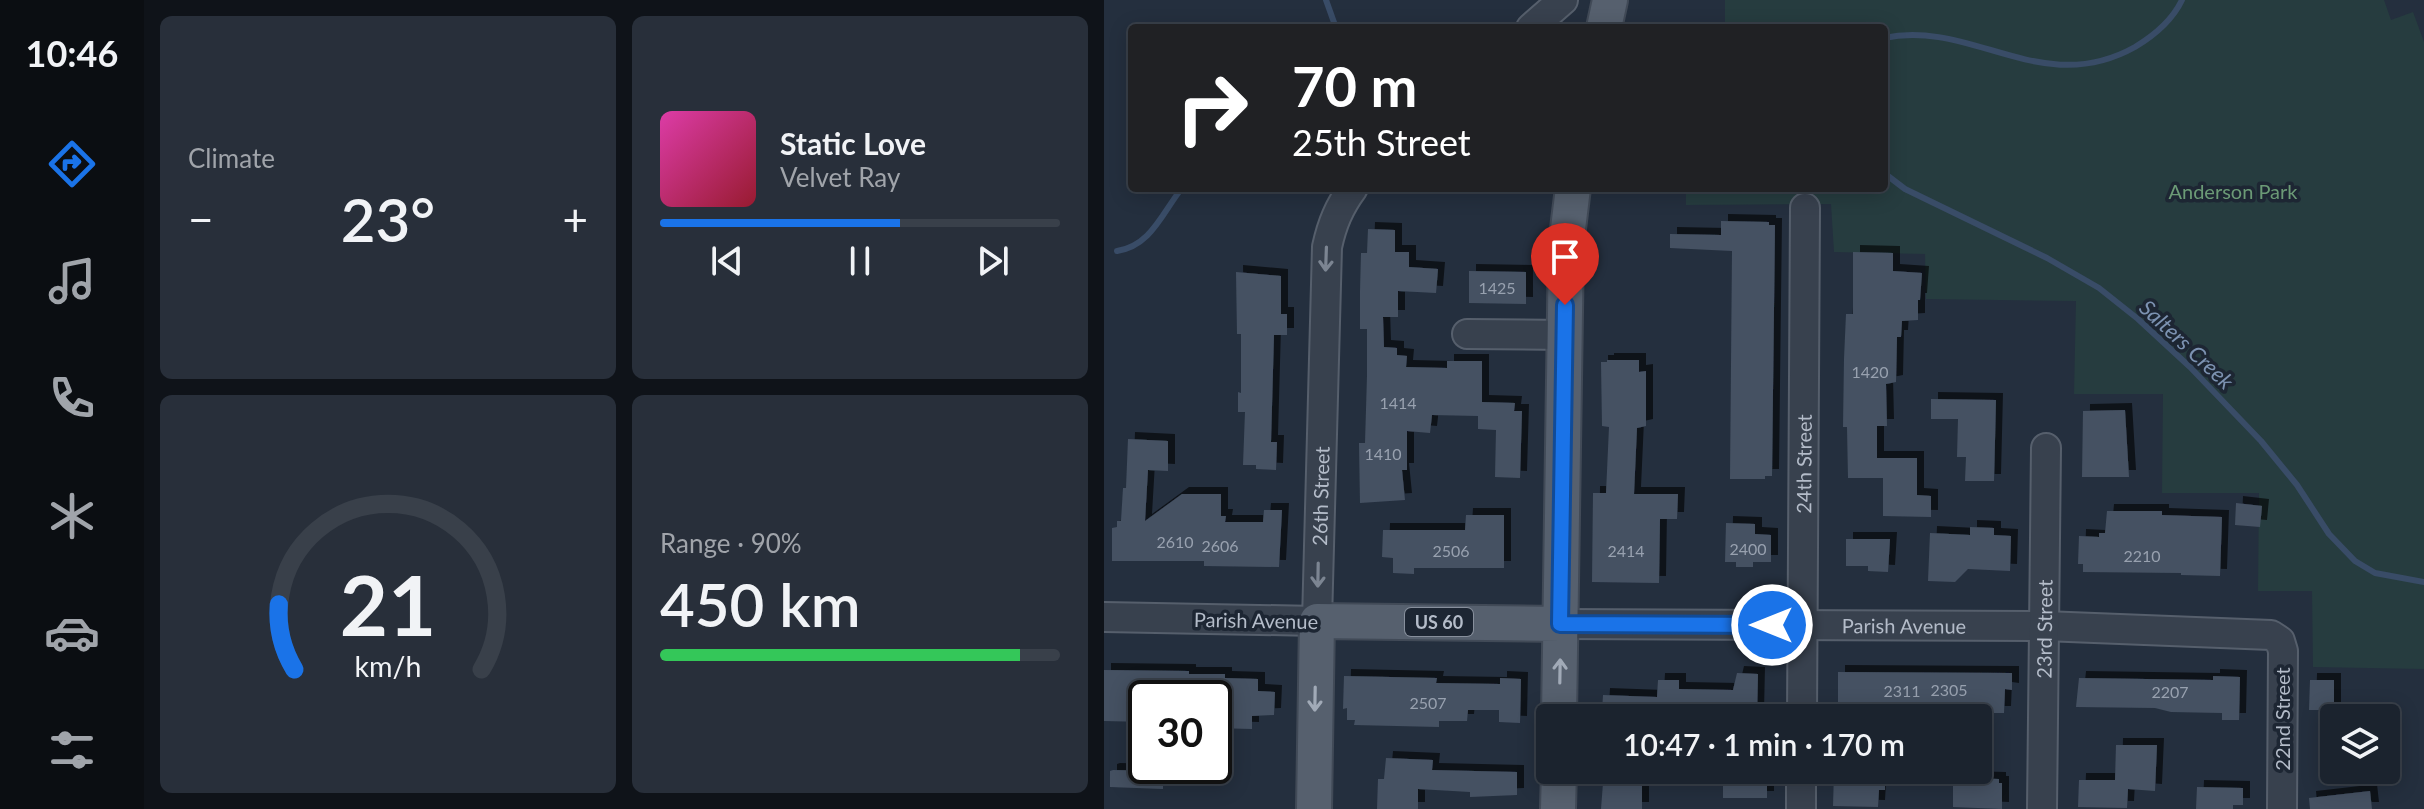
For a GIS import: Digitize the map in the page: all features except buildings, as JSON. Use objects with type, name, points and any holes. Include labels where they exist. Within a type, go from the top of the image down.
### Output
[{"type":"main road","points":[[1605,24],[1610,0]]},
{"type":"main road","points":[[1559,704],[1566,245],[1573,192]]},
{"type":"main road","name":"Parish Avenue","points":[[1317,621],[1560,624]]},
{"type":"main road","name":"26th Street","points":[[1314,809],[1317,621]]},
{"type":"main road","points":[[1558,809],[1559,784]]},
{"type":"street","points":[[1536,24],[1563,0]]},
{"type":"street","name":"26th Street","points":[[1317,621],[1327,247],[1332,225],[1350,192]]},
{"type":"street","name":"24th Street","points":[[1802,704],[1805,208]]},
{"type":"street","points":[[1467,334],[1565,335]]},
{"type":"street","name":"23rd Street","points":[[2042,809],[2046,448]]},
{"type":"street","name":"Parish Avenue","points":[[1104,617],[1317,621]]},
{"type":"street","name":"Parish Avenue","points":[[1560,624],[2044,626],[2271,635]]},
{"type":"street","name":"22nd Street","points":[[2271,635],[2280,641],[2283,651],[2282,809]]},
{"type":"street","points":[[1801,784],[1801,809]]},
{"type":"green space","name":"Anderson Park","points":[[1725,0],[2384,0],[2391,20],[2413,12],[2424,42],[2424,669],[2313,667],[2312,591],[2258,591],[2259,493],[2162,493],[2163,394],[2074,394],[2076,301],[1926,299],[1925,254],[1834,252],[1831,204],[1686,205],[1686,192],[1888,192],[1888,24],[1725,24]]},
{"type":"waterway","name":"Salters Creek","points":[[1326,0],[1335,24]]},
{"type":"waterway","name":"Salters Creek","points":[[1888,38],[1916,35],[1947,39],[2038,62],[2069,65],[2101,61],[2149,38],[2168,21],[2182,0]]},
{"type":"waterway","name":"Salters Creek","points":[[1888,176],[1905,189],[2047,258],[2099,288],[2190,367],[2261,441],[2297,485],[2329,534],[2355,561],[2375,573],[2424,582]]},
{"type":"waterway","name":"Salters Creek","points":[[1117,251],[1139,243],[1155,227],[1179,192]]},
{"type":"route","points":[[1565,305],[1560,624],[1772,625]]}]
